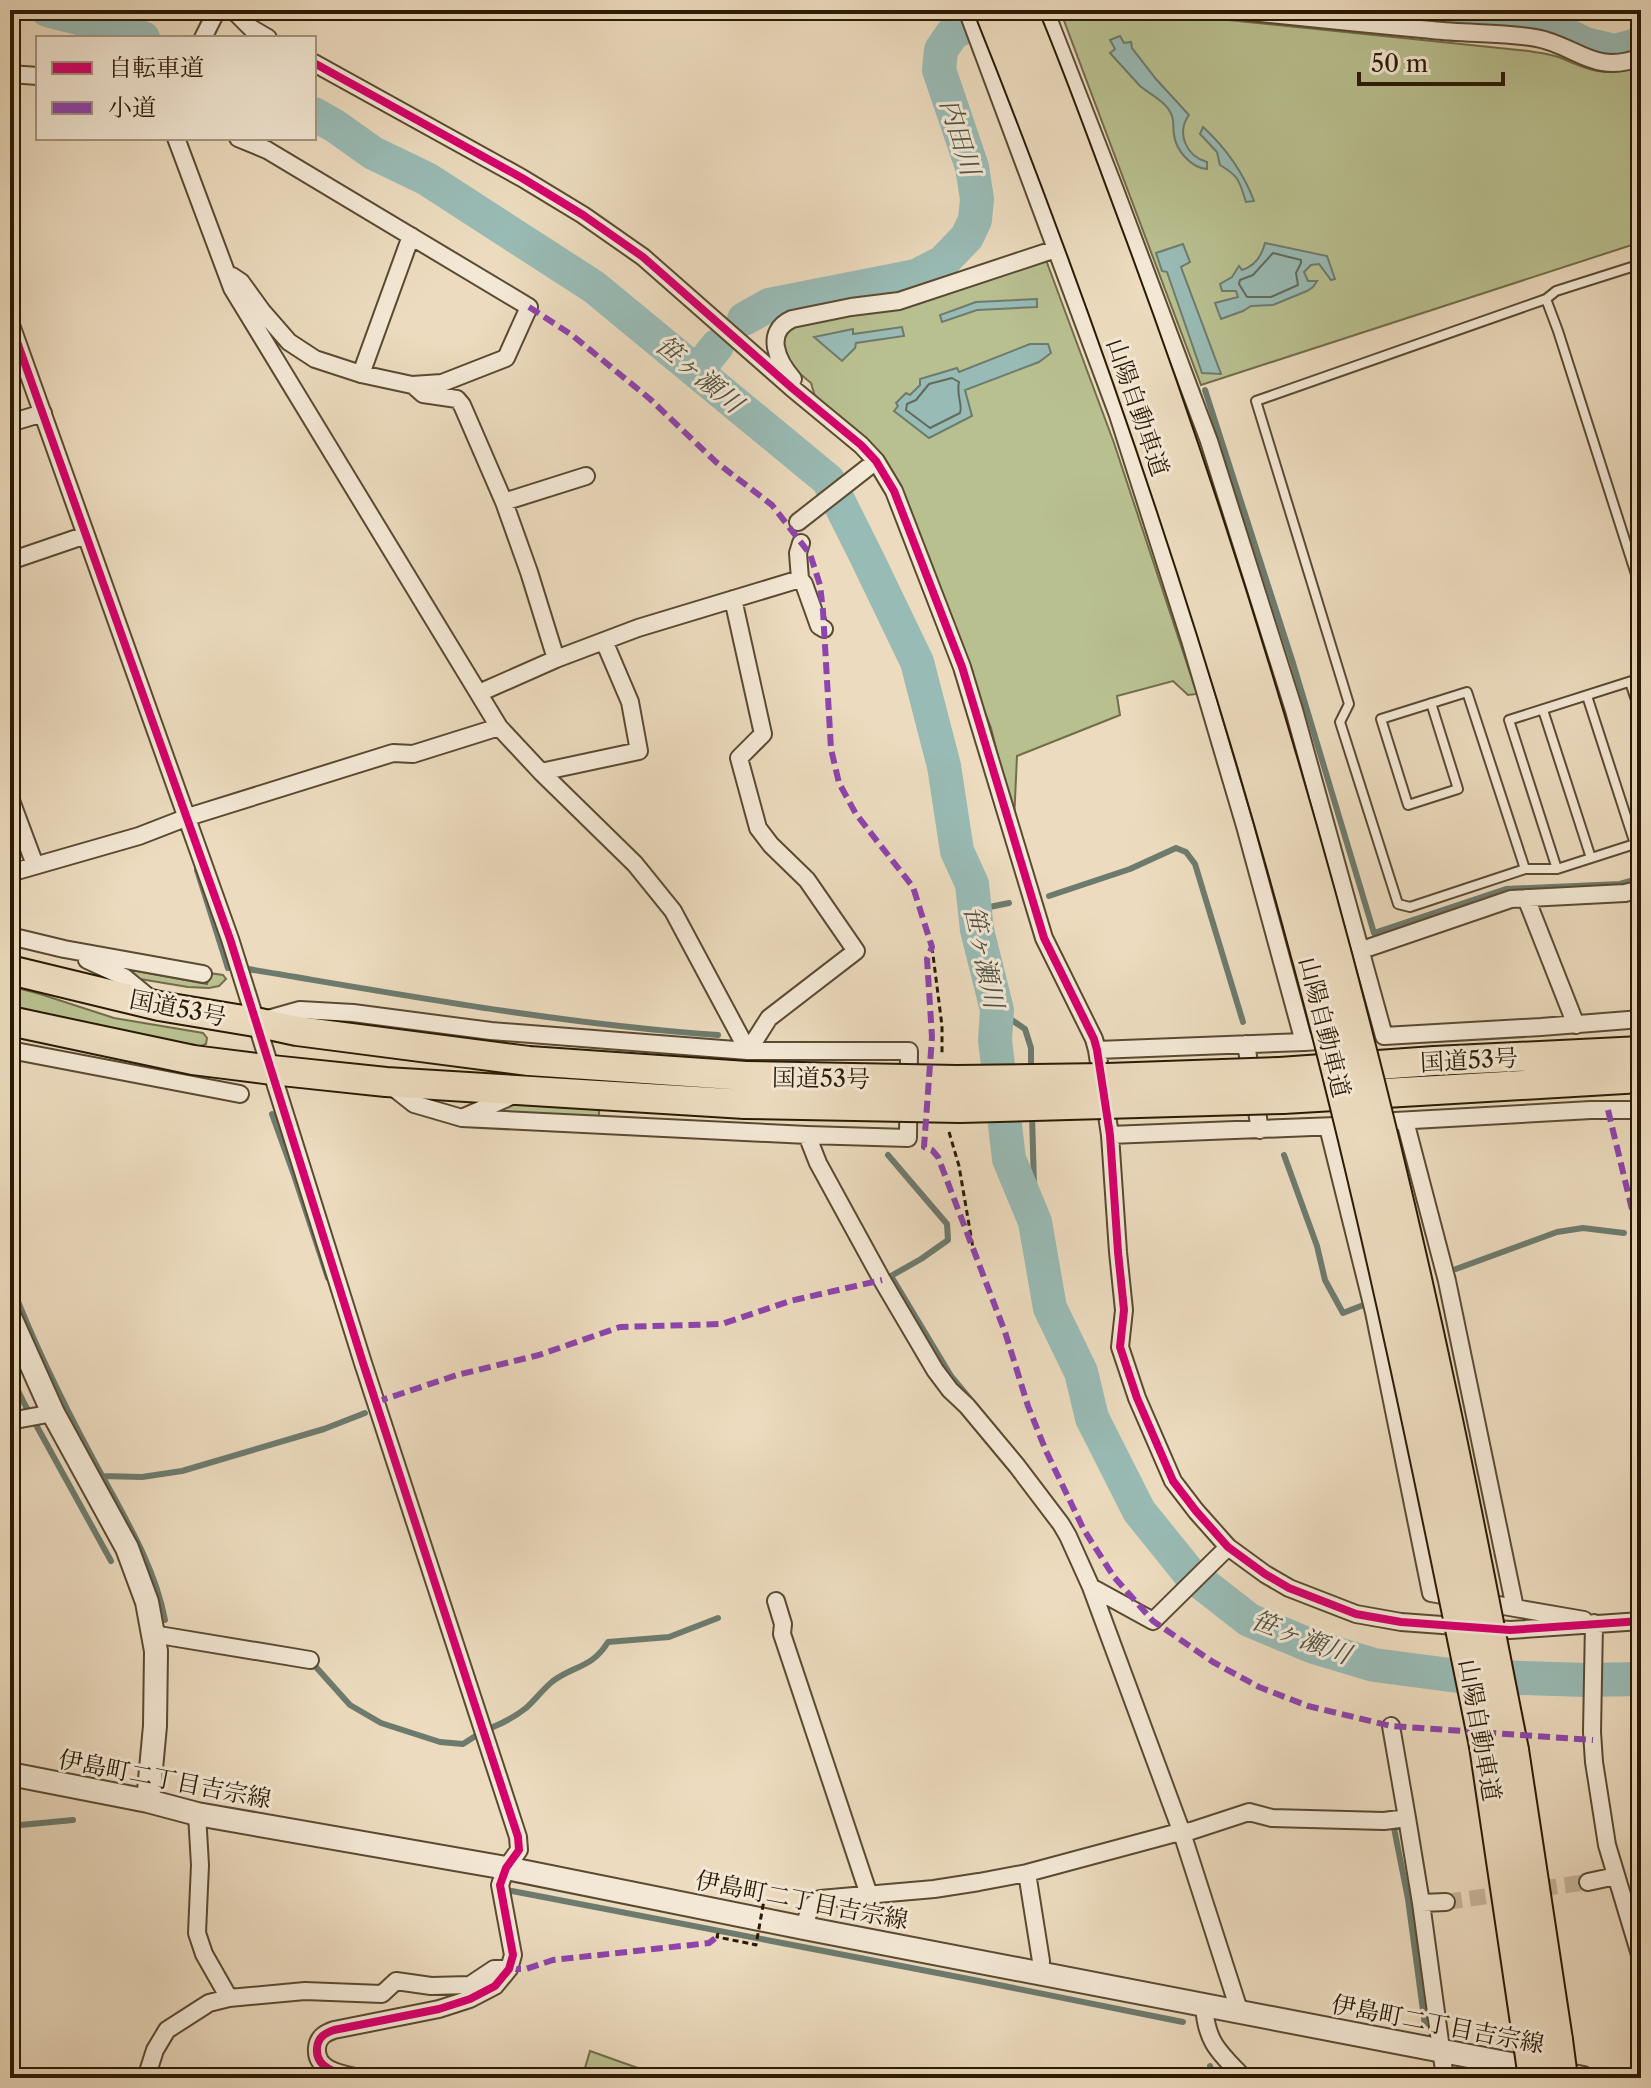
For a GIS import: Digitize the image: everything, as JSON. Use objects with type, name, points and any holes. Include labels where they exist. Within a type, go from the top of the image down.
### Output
[{"type":"highway","name":"山陽自動車道","points":[[1021,10],[1144,336],[1250,653],[1345,990],[1438,1377],[1499,1748],[1542,2038],[1562,2078]]},
{"type":"highway","name":"山陽自動車道","points":[[976,19],[1111,329],[1222,662],[1310,967],[1499,1748]]},
{"type":"highway","name":"国道53号","points":[[10,970],[159,1006],[297,1031],[529,1061],[747,1064],[957,1080],[1107,1078],[1282,1085],[1641,1078]]},
{"type":"highway","name":"国道53号","points":[[10,1021],[193,1060],[386,1082],[745,1104],[960,1108],[1112,1105],[1635,1050]]},
{"type":"highway","name":"山陽自動車道","points":[[1534,2078],[1542,2038]]},
{"type":"street","points":[[204,36],[217,10]]},
{"type":"street","points":[[233,10],[251,28],[265,36]]},
{"type":"street","points":[[1045,10],[1209,441],[1294,710],[1384,1036]]},
{"type":"street","points":[[1231,10],[1434,31],[1537,38],[1605,63],[1641,57]]},
{"type":"street","points":[[976,19],[1118,415],[1190,640],[1304,1042]]},
{"type":"street","points":[[316,64],[522,178],[643,257],[861,445],[894,491],[962,667],[1044,938],[1097,1050],[1110,1135],[1124,1310],[1120,1347],[1142,1410],[1173,1481],[1224,1551],[1289,1588],[1356,1614],[1401,1622],[1510,1630],[1641,1628]]},
{"type":"street","points":[[10,74],[36,76]]},
{"type":"street","points":[[177,140],[232,288],[499,727],[635,864],[673,911],[747,1064]]},
{"type":"street","points":[[227,273],[241,282],[289,342],[315,359],[361,374],[412,385],[442,383],[506,358],[529,307],[267,150],[243,140]]},
{"type":"street","points":[[361,374],[411,236]]},
{"type":"street","points":[[792,388],[795,381],[782,367],[775,342],[784,323],[851,307],[899,301],[1056,249]]},
{"type":"street","points":[[10,322],[234,951],[363,1363],[518,1837],[519,1850],[506,1868],[500,1885],[513,1955],[509,1969],[495,1986],[470,1999],[439,2009],[325,2034],[318,2041],[320,2062],[332,2071],[360,2078]]},
{"type":"street","points":[[412,385],[423,394],[457,399],[462,405],[504,502],[556,659]]},
{"type":"street","points":[[10,423],[43,413]]},
{"type":"street","points":[[798,522],[873,463]]},
{"type":"street","points":[[504,502],[586,476]]},
{"type":"street","points":[[10,561],[86,535]]},
{"type":"street","points":[[801,543],[798,553],[800,579],[819,626],[824,629]]},
{"type":"street","points":[[479,693],[638,628],[800,579]]},
{"type":"street","points":[[733,599],[763,734],[739,758],[758,828],[807,880],[856,951],[769,1018],[747,1064]]},
{"type":"street","points":[[541,772],[639,751],[630,702],[604,641]]},
{"type":"street","points":[[10,873],[139,836],[188,817],[393,753],[413,754],[499,727]]},
{"type":"street","points":[[10,798],[35,865]]},
{"type":"street","points":[[1362,950],[1511,899],[1625,893],[1641,889]]},
{"type":"street","points":[[1526,898],[1576,1025]]},
{"type":"street","points":[[10,936],[203,974]]},
{"type":"street","points":[[64,949],[124,977],[159,1006]]},
{"type":"street","points":[[1097,1050],[1304,1042],[1641,1019]]},
{"type":"street","points":[[67,1033],[90,1066]]},
{"type":"street","points":[[1246,1044],[1260,1130]]},
{"type":"street","points":[[10,1050],[240,1094]]},
{"type":"street","points":[[386,1082],[414,1104],[462,1118],[908,1138],[909,1051],[747,1064]]},
{"type":"street","points":[[131,1073],[193,1060]]},
{"type":"street","points":[[462,1118],[521,1091]]},
{"type":"street","points":[[1110,1135],[1641,1110]]},
{"type":"street","points":[[1405,1121],[1447,1281],[1515,1608]]},
{"type":"street","points":[[1328,1127],[1374,1312],[1431,1593],[1565,1616],[1594,1629],[1641,1621]]},
{"type":"street","points":[[807,1135],[818,1163],[935,1370],[1017,1466],[1061,1524],[1091,1587],[1182,1833],[1240,2013]]},
{"type":"street","points":[[10,1317],[38,1416],[127,1548],[147,1602],[156,1651],[155,1726],[148,1801]]},
{"type":"street","points":[[10,1421],[38,1416]]},
{"type":"street","points":[[1091,1587],[1153,1621],[1224,1551]]},
{"type":"street","points":[[776,1601],[783,1624],[782,1634],[869,1895]]},
{"type":"street","points":[[1594,1629],[1594,1762],[1607,1845],[1641,1958]]},
{"type":"street","points":[[153,1634],[310,1660]]},
{"type":"street","points":[[1391,1726],[1398,1819],[1421,1903],[1445,2078]]},
{"type":"street","name":"伊島町二丁目吉宗線","points":[[10,1774],[148,1801],[197,1814],[506,1868],[1583,2078]]},
{"type":"street","points":[[804,1928],[810,1907],[820,1899],[934,1889],[1027,1873],[1182,1833],[1249,1812],[1272,1818],[1398,1819]]},
{"type":"street","points":[[197,1814],[200,1865],[197,1933],[204,1954],[229,1998]]},
{"type":"street","points":[[1027,1873],[1041,1961],[1040,1972]]},
{"type":"street","points":[[1588,1882],[1616,1876]]},
{"type":"street","points":[[1421,1903],[1446,1902]]},
{"type":"street","points":[[146,2078],[155,2050],[167,2030],[209,2003],[229,1998],[305,1991],[382,1994],[396,1981],[431,1986],[470,1985],[494,1969],[509,1969]]},
{"type":"street","points":[[1204,2005],[1209,2035],[1221,2055],[1244,2078]]},
{"type":"lane","points":[[1587,696],[1638,843],[1557,869],[1525,869],[1410,907],[1398,904],[1340,722],[1349,704],[1256,401],[1546,299],[1556,291],[1641,264]]},
{"type":"lane","points":[[1546,299],[1641,590]]},
{"type":"lane","points":[[1557,869],[1509,720],[1641,678]]},
{"type":"lane","points":[[1630,682],[1641,715]]},
{"type":"lane","points":[[1431,703],[1458,789],[1408,805],[1381,719],[1431,703],[1467,692],[1525,869]]},
{"type":"lane","points":[[1543,710],[1591,858]]},
{"type":"path","points":[[932,947],[942,1026],[942,1064]]},
{"type":"path","points":[[947,1124],[959,1166],[973,1248]]},
{"type":"path","points":[[721,1938],[756,1945],[764,1900],[768,1901]]},
{"type":"green space","points":[[1060,10],[1131,10],[1529,51],[1609,72],[1641,66],[1641,242],[1201,385]]},
{"type":"green space","points":[[1046,260],[1114,443],[1197,694],[1188,695],[1173,681],[1117,696],[1120,715],[1017,756],[1014,821],[991,728],[896,481],[816,400],[811,383],[786,362],[782,337],[788,326]]},
{"type":"green space","points":[[115,967],[207,984],[209,973],[223,975],[226,979],[219,986],[188,987],[140,979]]},
{"type":"green space","points":[[10,986],[114,1018],[203,1033],[207,1038],[206,1044],[201,1046],[115,1032],[10,1006]]},
{"type":"green space","points":[[513,1104],[599,1109],[599,1122],[488,1114]]},
{"type":"green space","points":[[590,2051],[666,2078],[582,2078]]},
{"type":"water","points":[[1120,36],[1124,43],[1131,42],[1132,48],[1156,79],[1189,115],[1183,129],[1185,143],[1194,155],[1207,162],[1207,169],[1185,157],[1175,141],[1170,111],[1140,86],[1110,53],[1115,49],[1110,40]]},
{"type":"water","points":[[1203,127],[1233,161],[1254,201],[1246,202],[1238,180],[1220,165],[1217,152],[1200,134]]},
{"type":"water","points":[[1265,243],[1327,256],[1335,279],[1331,280],[1319,264],[1311,265],[1304,272],[1308,281],[1317,281],[1307,291],[1273,305],[1251,306],[1221,319],[1215,303],[1238,297],[1236,291],[1222,291],[1220,284],[1232,277],[1239,266],[1242,270],[1254,263]]},
{"type":"water","points":[[1183,244],[1190,262],[1181,267],[1221,374],[1202,373],[1167,272],[1162,271],[1156,253]]},
{"type":"water","points":[[1037,299],[1037,307],[977,310],[942,322],[940,315],[976,302]]},
{"type":"water","points":[[902,327],[904,336],[856,343],[842,361],[814,337],[853,329],[853,334]]},
{"type":"water","points":[[1030,344],[1048,344],[1051,353],[1039,362],[965,390],[972,416],[929,438],[894,411],[898,406],[896,403],[906,393],[910,395],[920,385],[920,379],[957,368],[959,372]]},
{"type":"waterway","name":"笹ヶ瀬川","points":[[47,10],[137,36]]},
{"type":"waterway","name":"内田川","points":[[744,319],[769,305],[916,276],[943,262],[967,237],[975,220],[977,199],[972,167],[939,70],[941,50],[952,34],[991,10]]},
{"type":"waterway","name":"内田川","points":[[1359,10],[1532,23],[1551,27],[1585,44],[1615,51],[1641,44]]},
{"type":"waterway","name":"笹ヶ瀬川","points":[[316,115],[373,153],[427,179],[594,287],[828,480],[917,662],[944,766],[957,851],[972,884],[977,930],[997,1010],[995,1040],[1009,1159],[1035,1222],[1050,1308],[1081,1372],[1092,1418],[1139,1511],[1189,1573],[1249,1620],[1314,1647],[1374,1665],[1458,1676],[1641,1679]]},
{"type":"waterway","name":"内田川","points":[[697,371],[717,346]]},
{"type":"waterway","points":[[1205,390],[1292,660],[1374,933],[1506,889],[1620,884],[1641,878]]},
{"type":"waterway","points":[[1049,896],[1130,869],[1176,848],[1186,852],[1195,864],[1243,1022]]},
{"type":"waterway","points":[[197,870],[228,968]]},
{"type":"waterway","points":[[975,910],[1009,903]]},
{"type":"waterway","points":[[248,969],[541,1016],[718,1035]]},
{"type":"waterway","points":[[997,1010],[1025,1029],[1031,1048],[1031,1071]]},
{"type":"waterway","points":[[272,1114],[328,1278]]},
{"type":"waterway","points":[[1032,1114],[1035,1222]]},
{"type":"waterway","points":[[888,1155],[947,1224],[948,1240],[891,1276],[951,1376],[970,1399]]},
{"type":"waterway","points":[[1284,1155],[1317,1246],[1325,1280],[1343,1313],[1366,1304]]},
{"type":"waterway","points":[[1456,1269],[1557,1232],[1583,1228],[1624,1233]]},
{"type":"waterway","points":[[10,1281],[59,1393],[145,1557],[165,1620]]},
{"type":"waterway","points":[[10,1374],[111,1561]]},
{"type":"waterway","points":[[102,1476],[142,1477],[182,1471],[324,1429],[365,1413]]},
{"type":"waterway","points":[[493,1727],[526,1708],[553,1681],[596,1657],[608,1642],[669,1637],[718,1618]]},
{"type":"waterway","points":[[315,1666],[350,1705],[381,1723],[440,1742],[463,1744],[477,1735]]},
{"type":"waterway","points":[[10,1826],[73,1820]]},
{"type":"waterway","points":[[1393,1823],[1408,1899],[1425,2025]]},
{"type":"waterway","points":[[512,1891],[1183,2022]]},
{"type":"waterway","points":[[1210,2066],[1214,2078]]},
{"type":"waterway","points":[[1253,2074],[1256,2078]]},
{"type":"tunnel","points":[[1446,1902],[1588,1882]]},
{"type":"marked path","points":[[529,307],[572,335],[650,399],[716,462],[772,505],[810,554],[820,585],[831,749],[839,783],[856,814],[913,887],[932,947],[927,959],[932,1037],[924,1147],[938,1157],[1005,1332],[1046,1451],[1084,1530],[1114,1577],[1153,1621],[1213,1662],[1259,1687],[1308,1706],[1391,1726],[1593,1740]]},
{"type":"marked path","points":[[1608,1110],[1636,1226],[1641,1299]]},
{"type":"marked path","points":[[376,1402],[457,1375],[539,1355],[620,1327],[722,1324],[790,1301],[882,1280]]},
{"type":"marked path","points":[[509,1969],[526,1969],[553,1960],[709,1943],[717,1937]]},
{"type":"cycle path","points":[[316,64],[522,178],[643,257],[876,461],[894,491],[962,667],[1044,938],[1094,1039],[1110,1135],[1124,1310],[1120,1347],[1137,1398],[1173,1481],[1196,1511],[1228,1547],[1265,1574],[1289,1588],[1356,1614],[1401,1622],[1510,1630],[1641,1621]]},
{"type":"cycle path","points":[[10,322],[230,939],[363,1363],[518,1837],[519,1850],[506,1868],[500,1885],[513,1955],[509,1969],[495,1986],[470,1999],[439,2009],[334,2030],[322,2036],[317,2048],[320,2062],[331,2070],[360,2078]]}]
